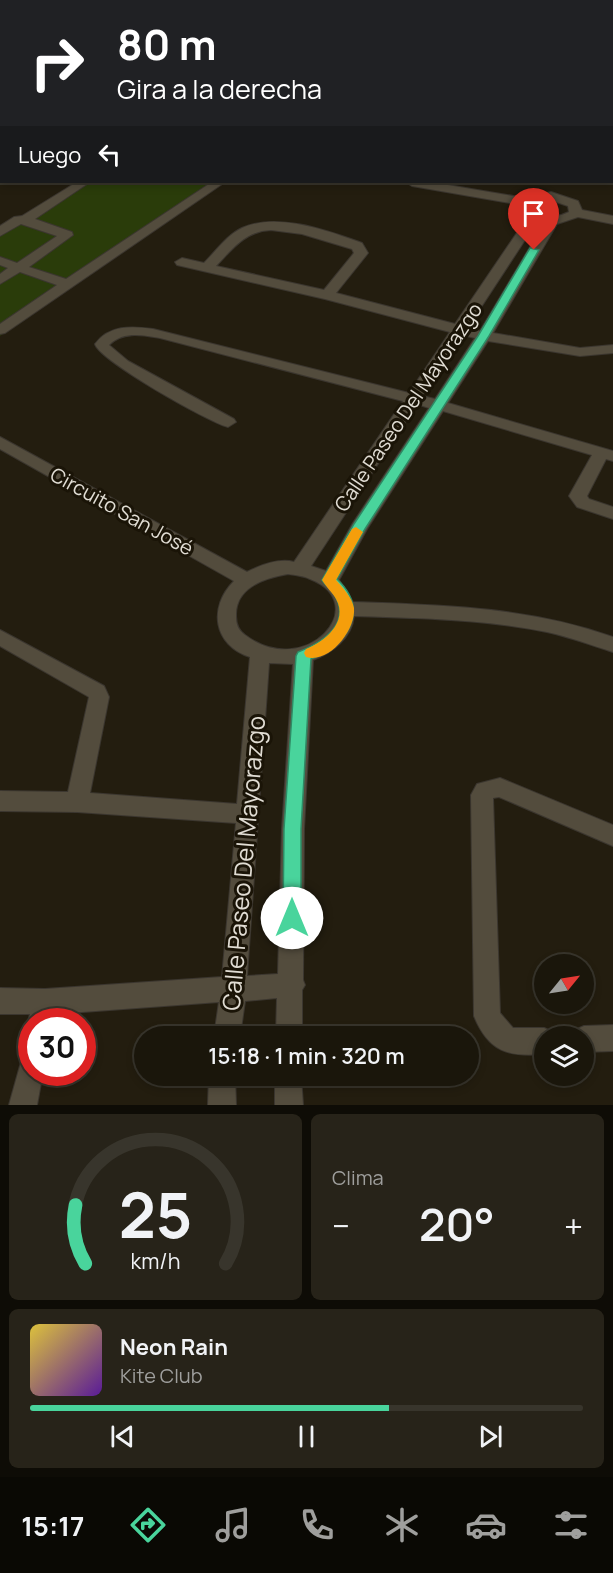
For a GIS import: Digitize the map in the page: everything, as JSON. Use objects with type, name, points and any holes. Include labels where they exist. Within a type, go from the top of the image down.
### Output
[{"type":"street","points":[[25,220],[82,183]]},
{"type":"street","points":[[0,330],[218,183]]},
{"type":"street","points":[[420,183],[505,193],[553,220],[567,218],[576,213],[610,216]]},
{"type":"street","points":[[531,208],[542,196],[560,197],[574,204],[576,213]]},
{"type":"street","name":"Calle Paseo Del Mayorazgo","points":[[329,580],[426,402],[472,333],[531,208]]},
{"type":"street","points":[[0,232],[18,220],[25,220],[67,235],[0,280]]},
{"type":"street","name":"Calle Paseo Del Mayorazgo","points":[[300,568],[426,402],[553,220]]},
{"type":"street","points":[[207,268],[246,231],[256,227],[274,227],[332,238],[357,246],[361,253],[327,295]]},
{"type":"street","points":[[0,261],[66,284]]},
{"type":"street","points":[[182,262],[327,295],[472,333],[580,352],[613,350]]},
{"type":"street","points":[[0,315],[15,320]]},
{"type":"street","points":[[228,422],[123,364],[103,348],[102,344],[118,333],[143,331],[426,402],[607,454],[579,499],[583,503],[613,513]]},
{"type":"street","name":"Circuito San José","points":[[0,442],[245,579]]},
{"type":"street","points":[[276,568],[300,568],[329,580],[338,589],[346,609],[345,624],[336,638],[322,649],[303,656],[288,658],[260,654],[243,645],[231,633],[226,619],[226,604],[233,591],[245,579],[276,568]]},
{"type":"street","points":[[346,609],[435,612],[530,621],[567,628],[613,645]]},
{"type":"street","points":[[0,637],[97,692],[99,697],[77,802]]},
{"type":"street","name":"Calle Paseo Del Mayorazgo","points":[[228,1026],[234,988],[260,654]]},
{"type":"street","points":[[290,1026],[293,829],[303,656]]},
{"type":"street","points":[[534,1042],[514,1043],[505,1040],[487,1016],[482,795],[485,791],[500,788],[613,836]]},
{"type":"street","points":[[0,801],[77,802],[248,814]]},
{"type":"street","points":[[75,1008],[234,988],[292,985]]},
{"type":"street","points":[[0,1001],[27,1008]]},
{"type":"street","points":[[594,1039],[613,1038]]},
{"type":"street","points":[[23,1105],[27,1086]]},
{"type":"street","points":[[222,1086],[222,1105]]},
{"type":"street","points":[[288,1086],[289,1105]]},
{"type":"green space","points":[[78,183],[212,183],[0,336],[0,232]]},
{"type":"slow traffic","points":[[311,653],[322,649],[336,638],[345,624],[344,598],[329,580],[356,532]]},
{"type":"route","points":[[292,918],[293,829],[303,656],[322,649],[336,638],[345,624],[344,598],[329,580],[359,527],[484,336],[534,250]]}]
